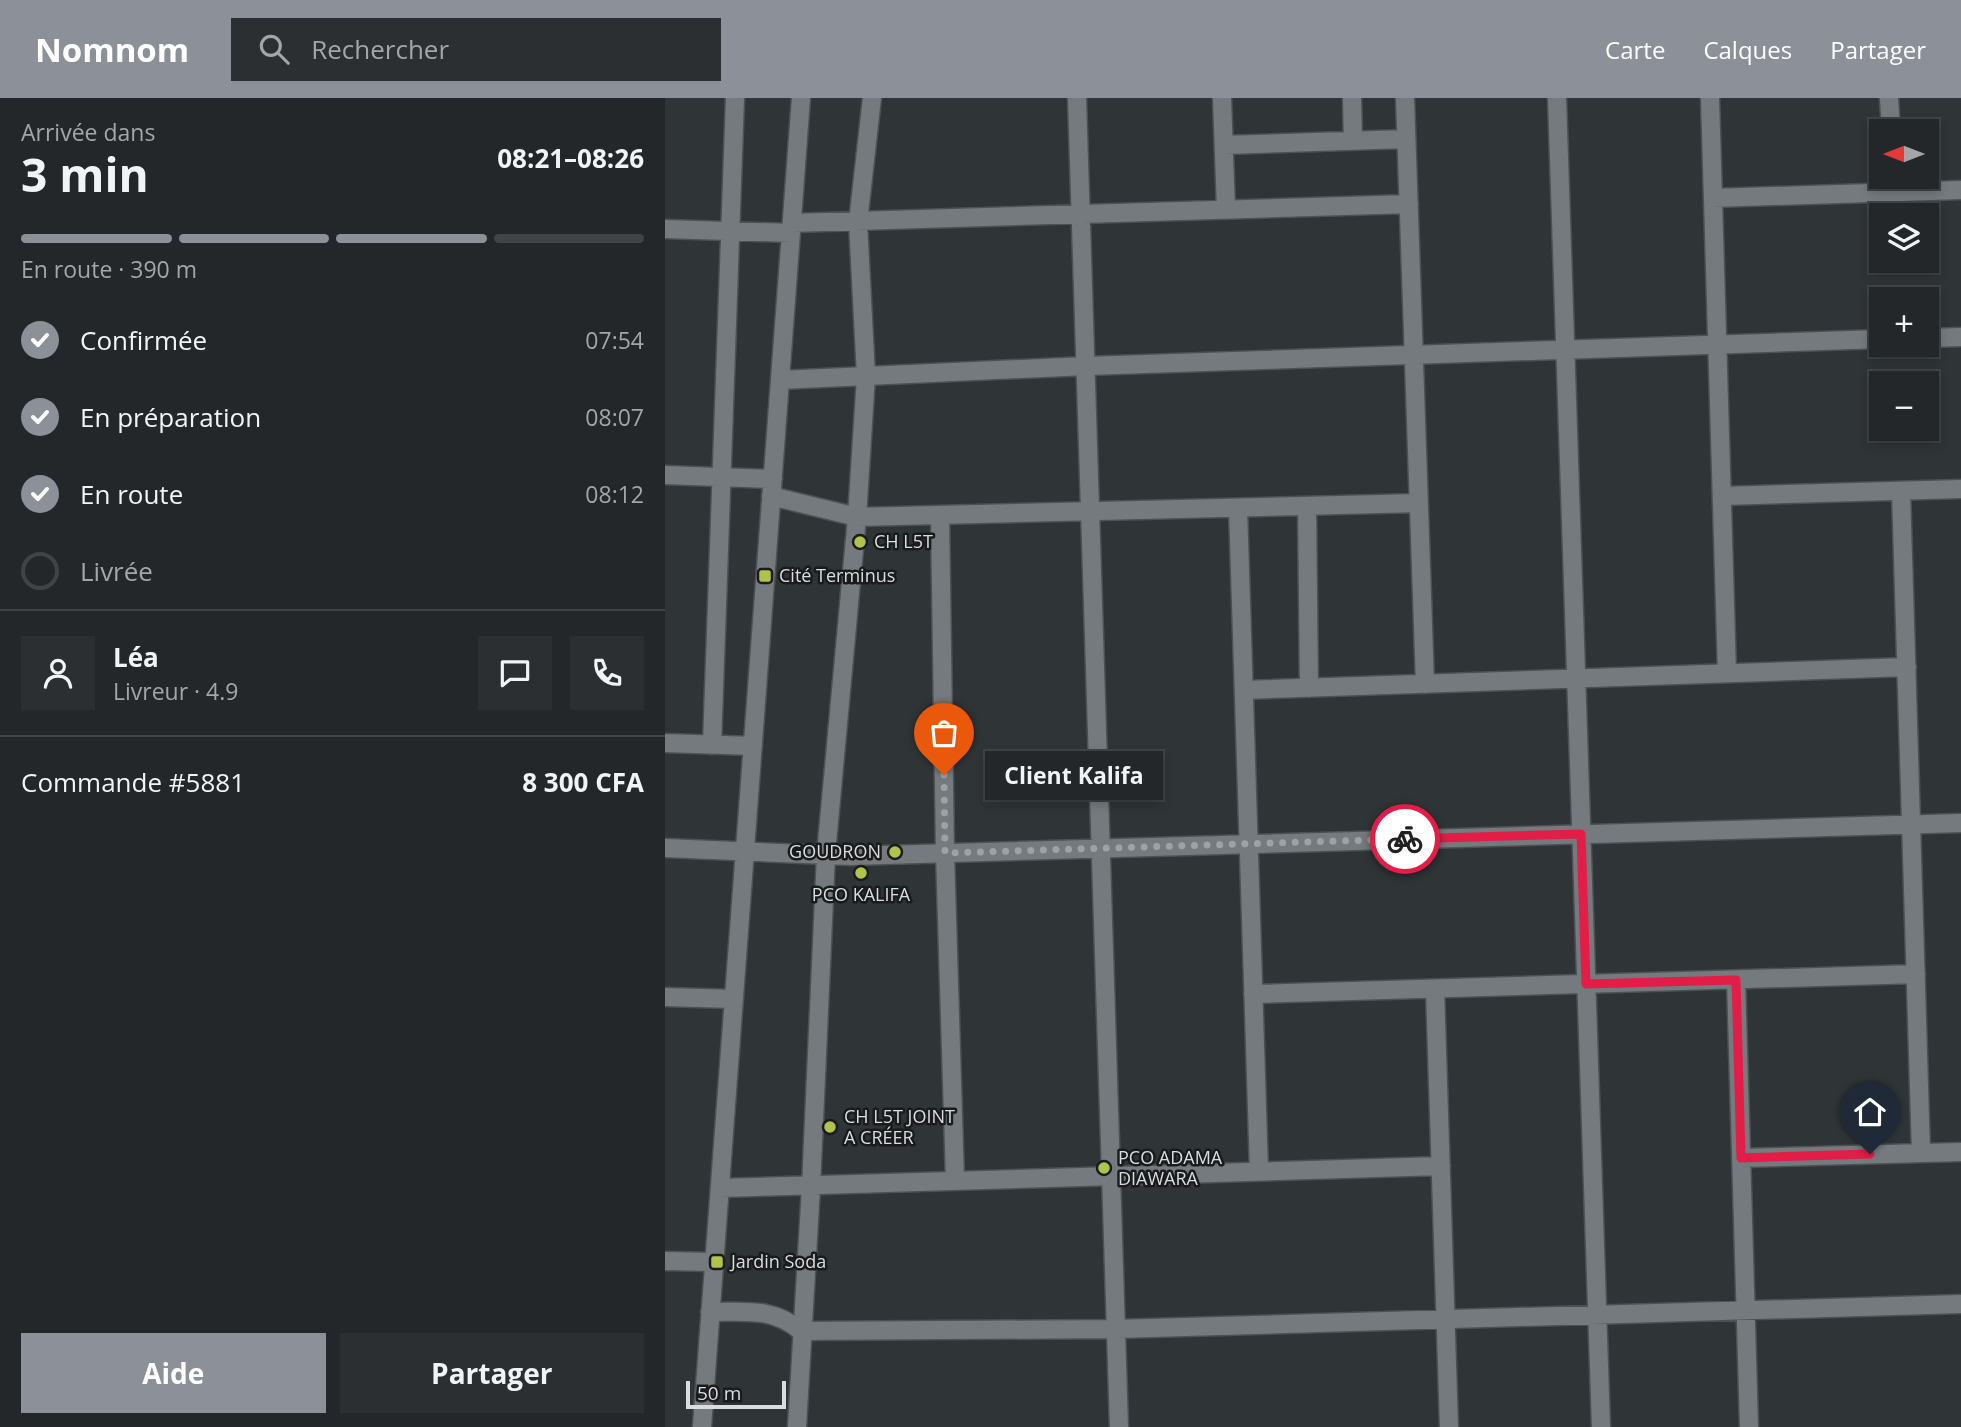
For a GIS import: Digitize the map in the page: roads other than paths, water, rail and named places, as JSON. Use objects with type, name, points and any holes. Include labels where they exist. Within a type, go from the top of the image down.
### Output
[{"type":"street","points":[[712,745],[735,98]]},
{"type":"street","points":[[702,1427],[801,98]]},
{"type":"street","points":[[797,1427],[811,1186],[825,854],[857,517],[866,376],[858,222],[872,98]]},
{"type":"street","points":[[1077,98],[1119,1427]]},
{"type":"street","points":[[1222,98],[1226,210]]},
{"type":"street","points":[[1352,98],[1353,141]]},
{"type":"street","points":[[1405,98],[1426,684]]},
{"type":"street","points":[[1557,98],[1601,1427]]},
{"type":"street","points":[[1710,98],[1727,673]]},
{"type":"street","points":[[1889,98],[1890,119]]},
{"type":"street","points":[[1223,145],[1406,139]]},
{"type":"street","points":[[1713,198],[1869,186]]},
{"type":"street","points":[[1939,188],[1961,190]]},
{"type":"street","points":[[665,229],[730,231],[858,222],[1409,204]]},
{"type":"street","points":[[1939,338],[1961,337]]},
{"type":"street","points":[[780,380],[1086,366],[1869,339]]},
{"type":"street","points":[[665,475],[721,477],[772,488],[857,517],[1419,503]]},
{"type":"street","points":[[1722,496],[1961,489]]},
{"type":"street","points":[[1901,491],[1921,1153]]},
{"type":"street","points":[[1307,506],[1309,688]]},
{"type":"street","points":[[1238,508],[1259,1171]]},
{"type":"street","points":[[940,516],[945,853],[955,1180]]},
{"type":"street","points":[[1244,690],[1906,667]]},
{"type":"street","points":[[665,743],[753,746]]},
{"type":"street","points":[[665,848],[825,854],[945,853],[1961,823]]},
{"type":"street","points":[[1253,994],[1916,974]]},
{"type":"street","points":[[1736,980],[1749,1427]]},
{"type":"street","points":[[1435,989],[1449,1427]]},
{"type":"street","points":[[665,997],[734,999]]},
{"type":"street","points":[[1741,1158],[1961,1152]]},
{"type":"street","points":[[720,1188],[1441,1166]]},
{"type":"street","points":[[665,1261],[714,1262]]},
{"type":"street","points":[[710,1312],[772,1313],[787,1319],[801,1331],[1116,1329],[1961,1304]]},
{"type":"place","name":"CH L5T","points":[[860,542]]},
{"type":"place","name":"Cité Terminus","points":[[765,576]]},
{"type":"place","name":"Client Kalifa","points":[[944,775]]},
{"type":"place","name":"GOUDRON","points":[[895,852]]},
{"type":"place","name":"PCO KALIFA","points":[[861,873]]},
{"type":"place","name":"CH L5T JOINT A CRÉER","points":[[830,1127]]},
{"type":"place","name":"PCO ADAMA DIAWARA","points":[[1104,1168]]},
{"type":"place","name":"Jardin Soda","points":[[717,1262]]}]
